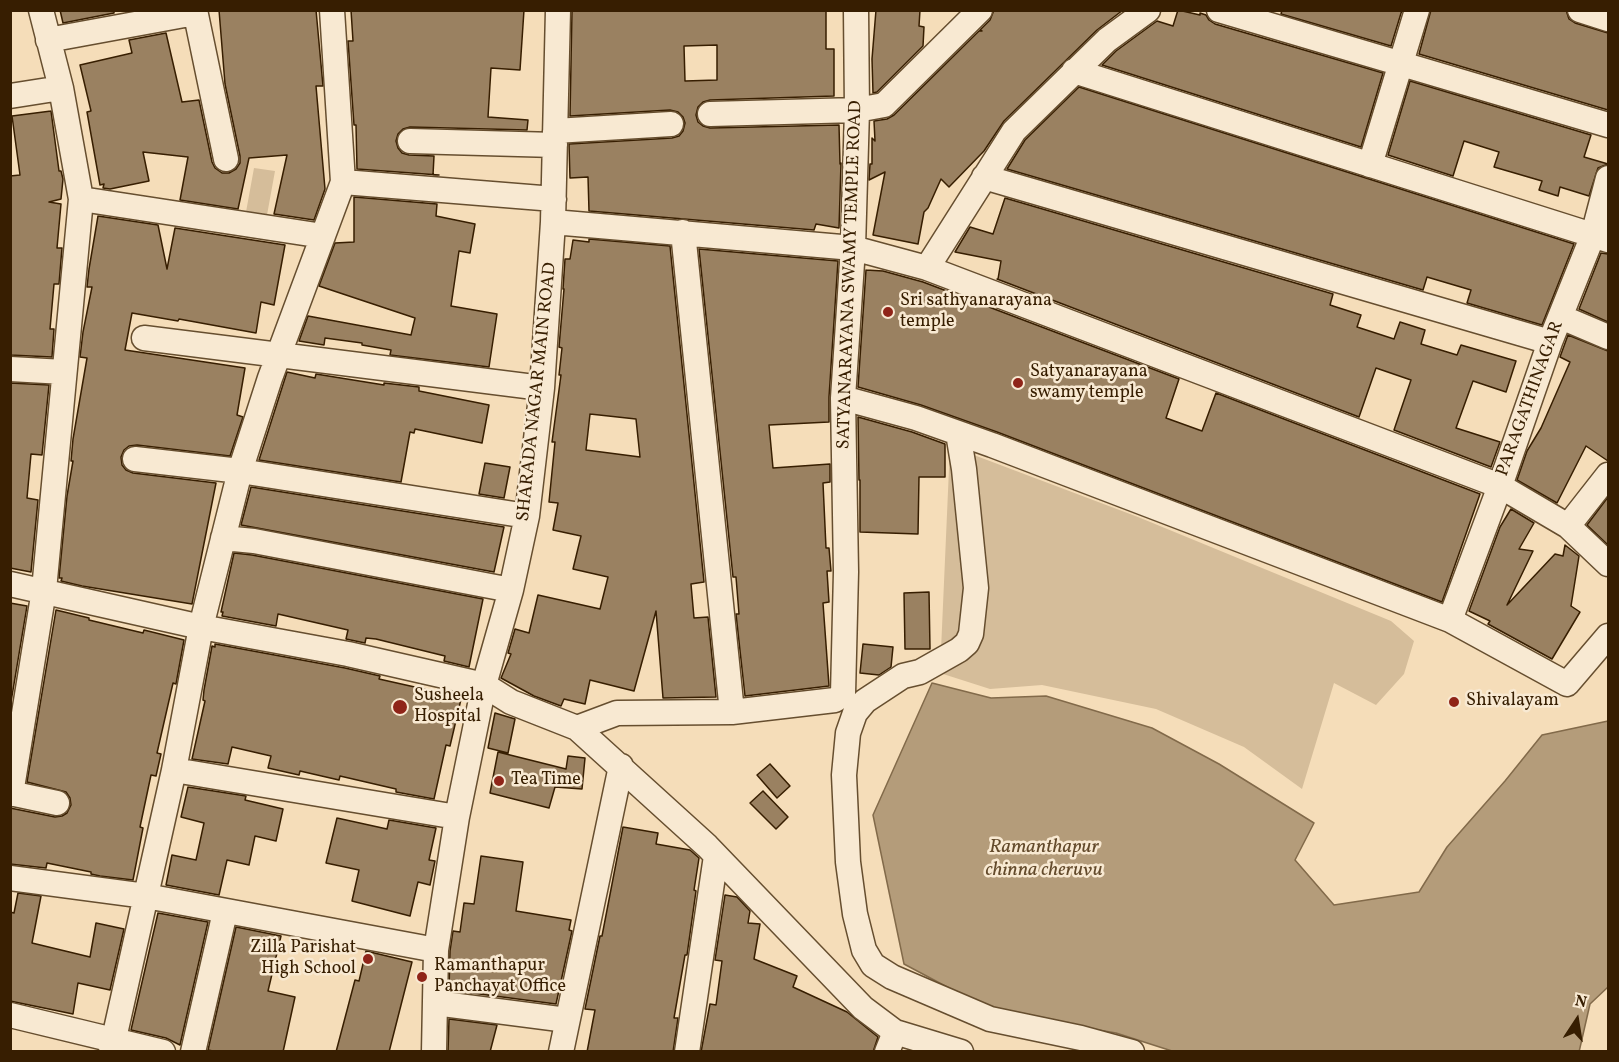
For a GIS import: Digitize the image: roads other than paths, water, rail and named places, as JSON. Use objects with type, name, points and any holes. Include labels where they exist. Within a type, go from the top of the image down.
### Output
[{"type":"street","points":[[41,10],[60,88],[81,199],[44,590],[11,794],[57,802]]},
{"type":"street","points":[[112,1046],[174,770],[201,627],[240,471],[278,355],[343,182],[332,10]]},
{"type":"street","name":"SHARADA NAGAR MAIN ROAD","points":[[434,1052],[436,950],[457,817],[484,685],[511,590],[527,516],[542,388],[554,211],[558,10]]},
{"type":"street","name":"SATYANARAYANA SWAMY TEMPLE ROAD","points":[[732,711],[836,700],[843,694],[846,582],[843,398],[853,248],[857,110],[856,10]]},
{"type":"street","points":[[710,114],[857,110],[884,105],[980,10]]},
{"type":"street","points":[[927,268],[1014,131],[1107,40],[1148,10]]},
{"type":"street","points":[[1219,10],[1608,125]]},
{"type":"street","points":[[1370,165],[1417,10]]},
{"type":"street","points":[[1580,10],[1608,19]]},
{"type":"street","points":[[48,40],[195,12],[226,159]]},
{"type":"street","points":[[1074,71],[1601,238]]},
{"type":"street","points":[[10,96],[60,88]]},
{"type":"street","points":[[410,141],[555,138],[671,124]]},
{"type":"street","points":[[984,177],[1550,342]]},
{"type":"street","name":"PARAGATHINAGAR","points":[[1450,620],[1550,342],[1601,238],[1608,178]]},
{"type":"street","points":[[343,182],[554,211],[683,232],[853,248],[927,268],[1500,486],[1568,526],[1608,564]]},
{"type":"street","points":[[81,199],[323,236]]},
{"type":"street","points":[[577,728],[617,713],[732,711],[683,232]]},
{"type":"street","points":[[1561,317],[1608,337]]},
{"type":"street","points":[[144,338],[542,388]]},
{"type":"street","points":[[10,369],[64,372]]},
{"type":"street","points":[[843,398],[916,418],[958,433],[1450,620],[1567,684],[1608,636]]},
{"type":"street","points":[[958,433],[964,469],[976,588],[971,634],[967,643],[958,650],[920,672],[903,676],[865,701],[855,713],[848,733],[844,775],[848,862],[855,914],[864,950],[873,965],[892,977],[990,1019],[1082,1038],[1132,1052]]},
{"type":"street","points":[[135,459],[240,471],[527,516]]},
{"type":"street","points":[[1568,526],[1608,475]]},
{"type":"street","points":[[223,538],[254,541],[511,590]]},
{"type":"street","points":[[10,584],[201,627],[348,654],[484,685],[511,702],[577,728],[621,766],[716,856],[862,1008],[891,1042],[961,1052]]},
{"type":"street","points":[[561,1052],[621,766]]},
{"type":"street","points":[[174,770],[457,817]]},
{"type":"street","points":[[687,1052],[716,856]]},
{"type":"street","points":[[10,878],[146,896],[436,950]]},
{"type":"street","points":[[193,1052],[225,912]]},
{"type":"street","points":[[435,1003],[567,1020]]},
{"type":"street","points":[[10,1015],[112,1046],[163,1052]]},
{"type":"water","name":"Ramanthapur chinna cheruvu","points":[[932,683],[991,698],[1046,696],[1152,728],[1219,764],[1314,823],[1295,860],[1334,905],[1419,892],[1447,847],[1542,735],[1608,721],[1608,987],[1590,1004],[1579,1052],[1172,1051],[1116,1033],[994,1012],[904,964],[873,815]]},
{"type":"place","name":"Sri sathyanarayana temple","points":[[888,312]]},
{"type":"place","name":"Satyanarayana swamy temple","points":[[1018,383]]},
{"type":"place","name":"Shivalayam","points":[[1454,702]]},
{"type":"place","name":"Susheela Hospital","points":[[400,707]]},
{"type":"place","name":"Tea Time","points":[[499,781]]},
{"type":"place","name":"Zilla Parishat High School","points":[[368,959]]},
{"type":"place","name":"Ramanthapur Panchayat Office","points":[[422,977]]}]
